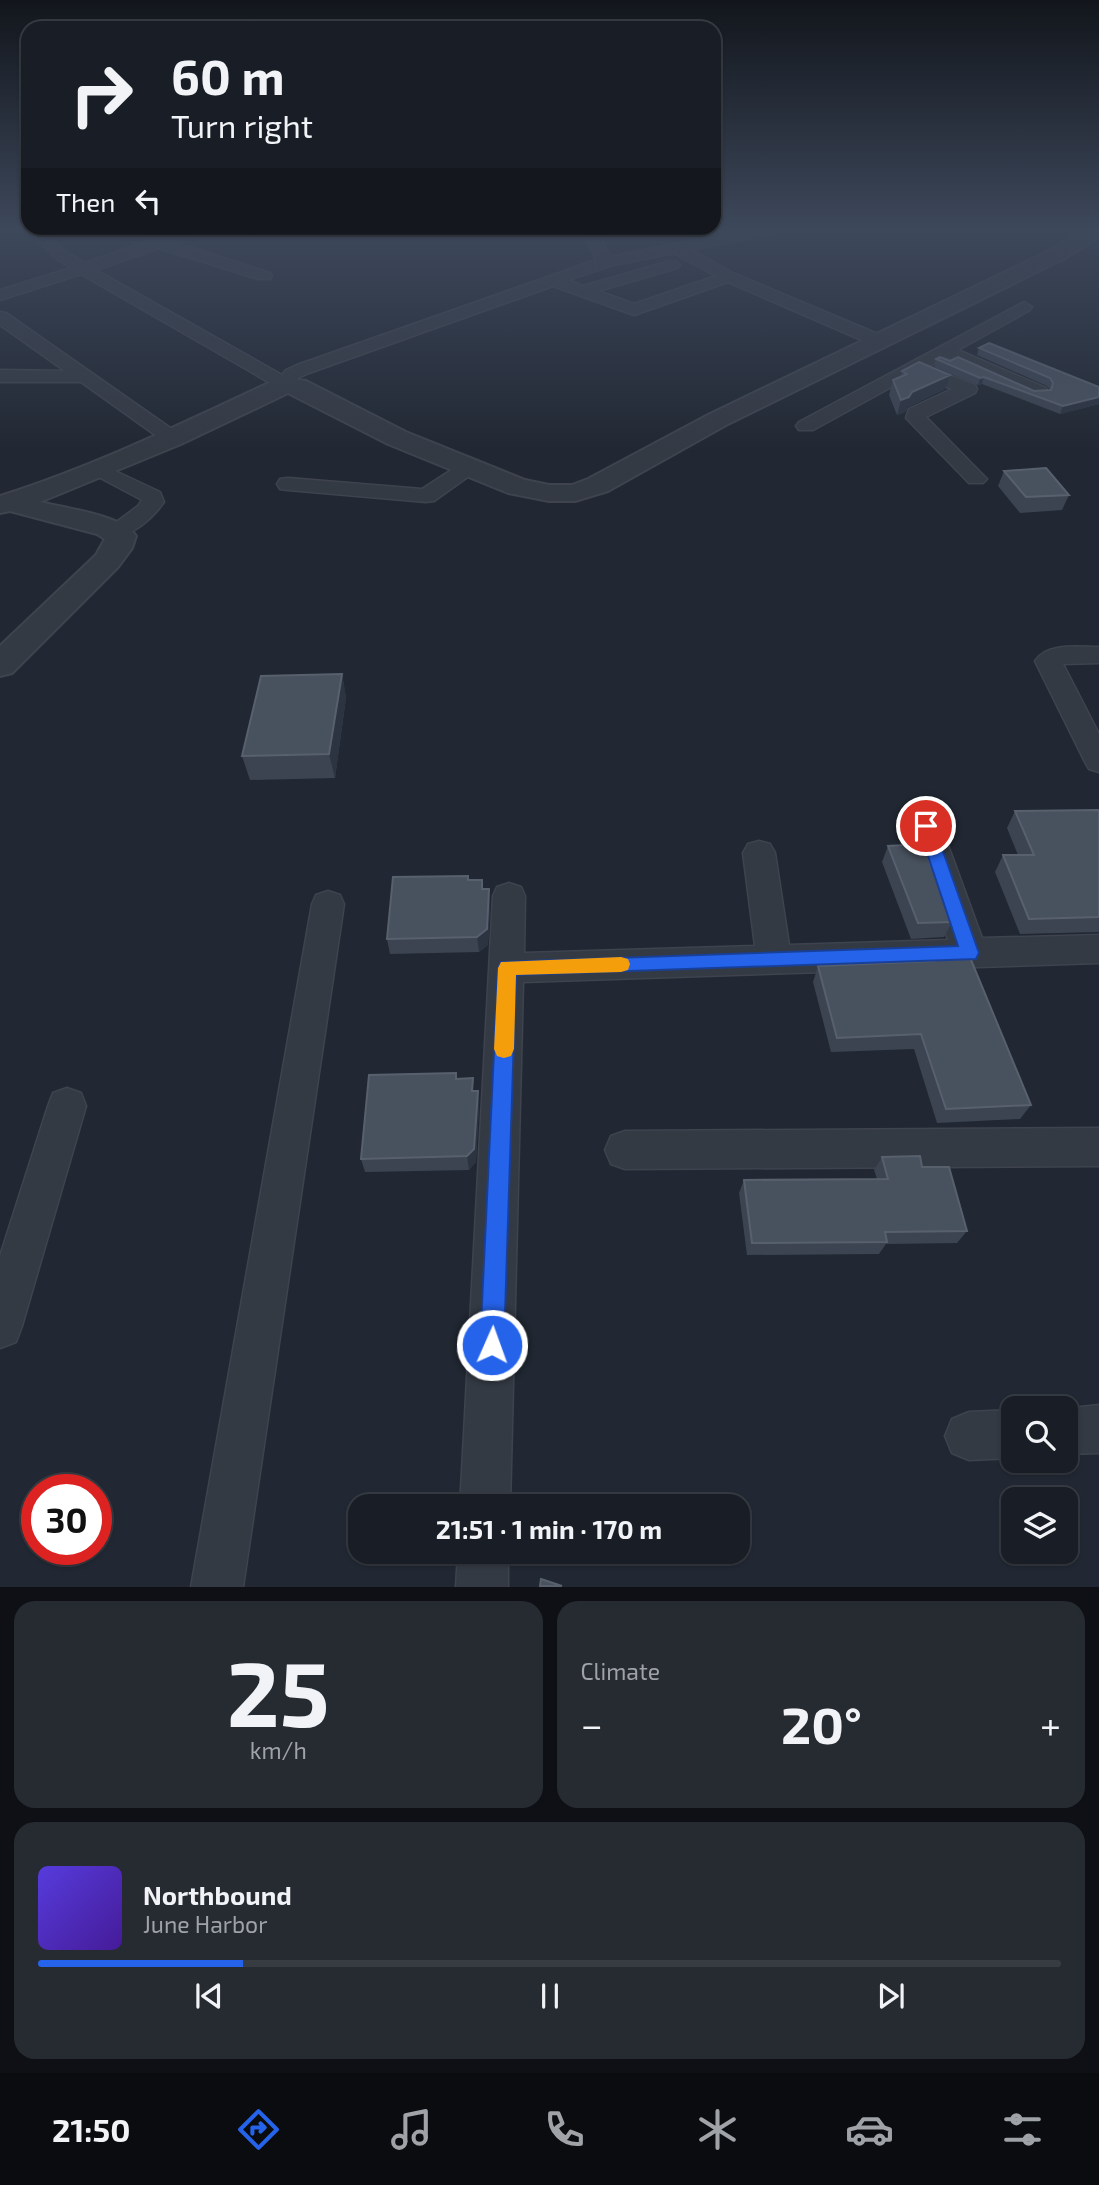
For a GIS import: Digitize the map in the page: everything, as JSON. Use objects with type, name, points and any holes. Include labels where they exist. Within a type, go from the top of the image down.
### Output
[{"type":"street","points":[[143,302],[233,352],[284,385],[297,386],[397,438],[518,487],[549,493],[575,492],[598,485],[727,415],[959,302]]},
{"type":"street","points":[[6,504],[172,438],[284,385],[292,374],[303,369],[493,302]]},
{"type":"street","points":[[610,302],[629,309],[639,309],[659,302]]},
{"type":"street","points":[[788,302],[879,341]]},
{"type":"street","points":[[806,426],[1024,307]]},
{"type":"street","points":[[0,317],[172,438]]},
{"type":"street","points":[[943,351],[1039,392]]},
{"type":"street","points":[[913,367],[968,389],[916,414],[916,418],[976,479]]},
{"type":"street","points":[[0,376],[84,377]]},
{"type":"street","points":[[288,484],[426,496],[469,467]]},
{"type":"street","points":[[98,469],[152,497],[153,502],[146,511],[114,532]]},
{"type":"street","points":[[0,665],[107,561],[117,548],[121,536],[107,527],[6,504]]},
{"type":"street","points":[[1099,655],[1059,656],[1048,662],[1099,762]]},
{"type":"street","points":[[926,826],[970,953]]},
{"type":"street","points":[[760,853],[774,960]]},
{"type":"street","points":[[486,1494],[509,896]]},
{"type":"street","points":[[217,1587],[328,904]]},
{"type":"street","points":[[508,968],[1099,949]]},
{"type":"street","points":[[0,1326],[67,1106]]},
{"type":"street","points":[[625,1150],[1099,1147]]},
{"type":"street","points":[[1078,1430],[1099,1429]]},
{"type":"street","points":[[482,1587],[483,1564]]},
{"type":"building","points":[[989,343],[1099,387],[1099,397],[1063,406],[984,377],[980,378],[936,359],[940,357],[950,361],[958,357],[1034,391],[1051,390],[1053,383],[1050,378],[979,348]]},
{"type":"building","points":[[919,362],[950,375],[912,392],[909,397],[901,400],[893,380],[907,374],[902,371]]},
{"type":"building","points":[[1046,468],[1069,495],[1026,497],[1004,471]]},
{"type":"building","points":[[342,674],[329,754],[242,756],[261,676]]},
{"type":"building","points":[[1099,810],[1099,917],[1029,919],[1003,855],[1034,855],[1015,811]]},
{"type":"building","points":[[923,844],[952,922],[918,923],[888,846]]},
{"type":"building","points":[[468,876],[468,880],[482,880],[482,889],[489,889],[487,929],[477,937],[387,939],[393,877]]},
{"type":"building","points":[[969,955],[1031,1105],[946,1109],[921,1034],[837,1038],[818,966],[934,961],[932,956]]},
{"type":"building","points":[[456,1073],[456,1079],[473,1078],[472,1091],[478,1091],[474,1149],[467,1156],[361,1159],[369,1075]]},
{"type":"building","points":[[920,1156],[922,1167],[949,1167],[967,1231],[885,1232],[887,1242],[752,1243],[744,1180],[888,1179],[882,1157]]},
{"type":"building","points":[[541,1579],[562,1586],[540,1586]]},
{"type":"slow traffic","points":[[504,1049],[508,968],[621,964]]},
{"type":"route","points":[[492,1345],[508,968],[970,953],[926,826]]}]
